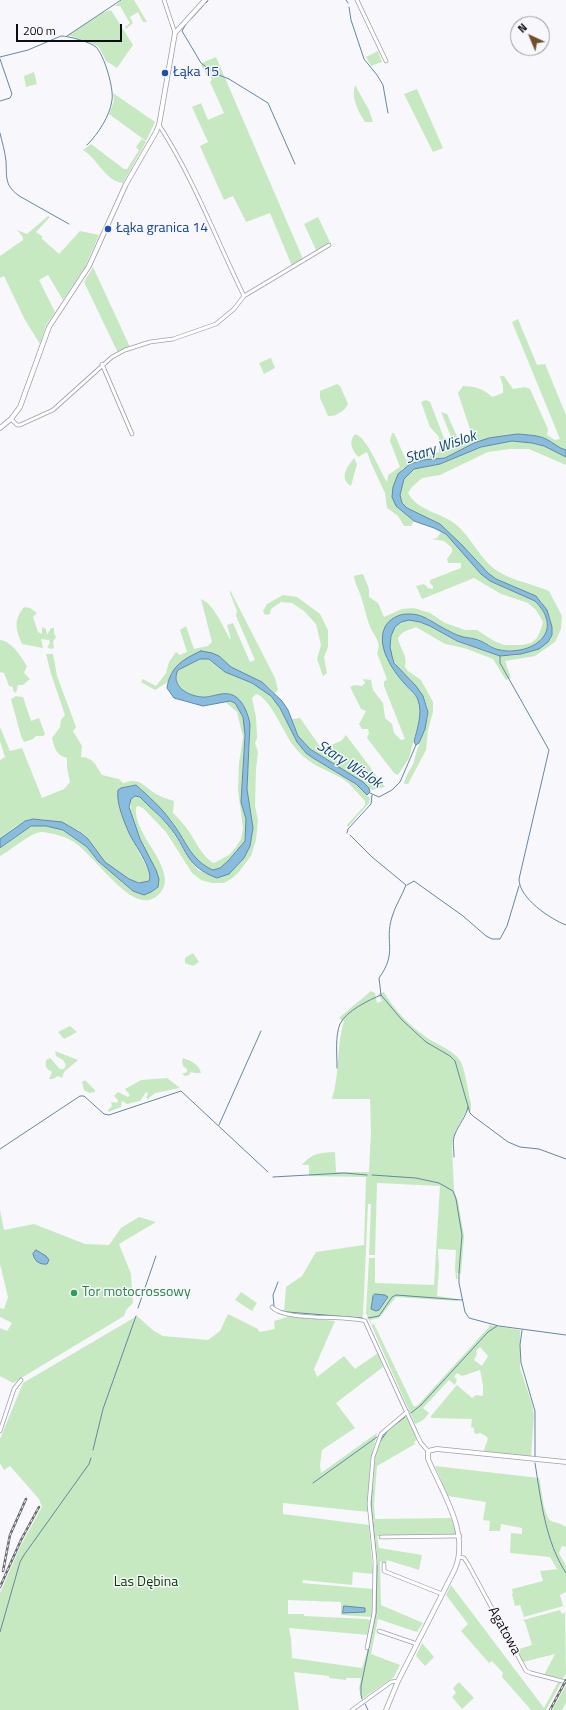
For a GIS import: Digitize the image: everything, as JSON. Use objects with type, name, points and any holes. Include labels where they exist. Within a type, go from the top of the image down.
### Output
[{"type":"street","points":[[0,428],[17,413],[23,401],[49,328],[89,266],[126,184],[159,125],[176,33],[164,0]]},
{"type":"street","points":[[176,33],[205,0]]},
{"type":"street","points":[[357,0],[386,61]]},
{"type":"street","points":[[159,125],[191,178],[244,296]]},
{"type":"street","points":[[11,419],[17,425],[20,425],[53,410],[102,364],[125,350],[150,342],[173,339],[216,324],[234,309],[244,296],[329,244]]},
{"type":"street","points":[[102,364],[132,434]]},
{"type":"street","points":[[272,1307],[277,1312],[293,1315],[365,1321],[421,1443],[428,1451],[428,1460],[455,1521],[460,1536],[459,1557],[455,1569],[398,1682],[386,1710]]},
{"type":"street","points":[[0,1431],[14,1389],[21,1380]]},
{"type":"street","points":[[367,1648],[374,1613],[375,1560],[369,1504],[373,1458],[381,1434],[406,1412]]},
{"type":"street","points":[[428,1451],[437,1449],[534,1460],[566,1462]]},
{"type":"street","points":[[381,1537],[460,1536]]},
{"type":"street","name":"Agatowa","points":[[459,1557],[464,1558],[468,1564],[526,1671],[531,1674],[566,1682]]},
{"type":"street","points":[[384,1564],[384,1571],[442,1594]]},
{"type":"street","points":[[379,1631],[417,1644]]},
{"type":"street","points":[[352,1710],[391,1682],[398,1682]]},
{"type":"green space","points":[[122,0],[134,0],[147,22],[143,22],[138,12],[130,17],[133,23],[126,29],[125,27],[130,23],[120,6],[115,6]]},
{"type":"green space","points":[[111,10],[133,45],[117,68],[106,61],[99,47],[68,35],[104,12]]},
{"type":"green space","points":[[378,51],[382,62],[371,66],[366,57]]},
{"type":"green space","points":[[216,57],[303,259],[292,266],[270,213],[246,222],[233,196],[224,200],[200,146],[208,142],[192,107],[201,103],[208,120],[224,113],[210,82],[212,80],[210,76],[207,76],[201,65],[204,62]]},
{"type":"green space","points":[[34,72],[37,84],[26,87],[24,76]]},
{"type":"green space","points":[[355,85],[369,110],[373,122],[365,122],[358,109],[354,95]]},
{"type":"green space","points":[[417,89],[443,148],[433,152],[404,94]]},
{"type":"green space","points":[[113,93],[155,122],[146,141],[109,114],[114,101]]},
{"type":"green space","points":[[142,139],[146,142],[123,183],[112,179],[93,158],[83,150],[91,144],[124,169],[127,169],[139,150],[136,147]]},
{"type":"green space","points":[[48,216],[50,217],[36,232],[43,237],[41,238],[59,254],[80,231],[99,235],[85,267],[63,300],[48,275],[39,280],[55,312],[46,325],[40,344],[25,320],[4,276],[0,278],[0,256],[23,240],[23,237],[17,230],[27,234]]},
{"type":"green space","points":[[318,217],[330,242],[316,250],[304,224]]},
{"type":"green space","points":[[93,267],[130,347],[118,353],[84,282]]},
{"type":"green space","points":[[518,319],[537,365],[545,364],[566,415],[566,450],[560,449],[540,437],[518,434],[474,443],[445,458],[416,462],[402,469],[396,506],[414,521],[411,526],[404,526],[398,516],[387,508],[385,493],[367,452],[358,457],[354,452],[351,443],[355,434],[360,436],[369,448],[387,482],[388,475],[400,467],[390,441],[392,433],[394,433],[406,460],[439,452],[439,437],[430,427],[421,402],[426,400],[430,402],[447,446],[454,444],[441,412],[447,414],[460,443],[468,441],[473,438],[458,393],[463,386],[479,388],[492,397],[503,393],[503,386],[500,376],[504,376],[513,389],[525,387],[530,389],[548,429],[547,435],[555,440],[560,439],[512,322]]},
{"type":"green space","points":[[271,358],[275,368],[264,374],[259,363]]},
{"type":"green space","points":[[337,384],[340,386],[348,404],[340,413],[334,416],[328,416],[320,398],[320,391]]},
{"type":"green space","points":[[512,441],[544,446],[566,457],[566,465],[529,449],[510,449],[488,452],[440,475],[422,478],[408,493],[417,504],[423,508],[454,523],[469,538],[492,567],[512,578],[549,591],[562,616],[561,629],[555,642],[535,656],[505,661],[511,678],[506,680],[493,659],[464,648],[445,644],[416,627],[402,634],[398,638],[405,655],[405,667],[408,671],[421,680],[433,702],[433,712],[428,730],[426,750],[408,784],[404,784],[414,762],[427,721],[428,710],[426,702],[419,690],[392,658],[390,641],[393,630],[401,622],[415,620],[430,626],[456,641],[488,652],[506,655],[525,653],[552,635],[542,602],[536,596],[496,579],[488,573],[440,524],[407,508],[402,503],[400,495],[404,479],[414,469],[440,464],[481,447]]},
{"type":"green space","points":[[354,458],[357,464],[351,486],[345,479],[345,472]]},
{"type":"green space","points":[[441,532],[446,534],[490,581],[535,601],[540,606],[548,621],[545,634],[539,642],[529,648],[518,650],[499,650],[477,639],[462,637],[442,628],[428,618],[393,618],[386,658],[397,675],[418,699],[420,706],[420,716],[409,758],[398,775],[394,773],[367,738],[369,733],[368,729],[362,729],[359,724],[366,711],[361,709],[350,687],[354,685],[362,686],[365,683],[363,679],[371,680],[373,690],[383,703],[385,718],[392,724],[394,733],[401,740],[405,739],[384,686],[384,682],[387,679],[377,653],[379,646],[370,627],[354,576],[363,574],[369,589],[369,597],[378,603],[384,617],[402,609],[414,608],[430,613],[445,623],[465,630],[477,630],[494,641],[504,645],[522,645],[531,643],[537,638],[543,622],[536,610],[528,603],[501,594],[474,578],[422,599],[416,586],[424,584],[428,588],[433,589],[430,580],[461,568],[461,563],[448,563],[447,559],[452,552],[452,548],[444,541],[432,539],[437,538]]},
{"type":"green space","points":[[230,590],[275,678],[278,690],[275,693],[262,682],[231,667],[219,656],[201,651],[171,673],[168,682],[155,690],[141,682],[143,679],[156,686],[166,673],[169,662],[176,652],[180,655],[187,652],[180,630],[186,626],[194,649],[208,646],[212,642],[201,599],[214,611],[230,639],[227,625],[233,623],[250,662],[255,660],[236,616],[237,611]]},
{"type":"green space","points":[[283,595],[297,597],[320,614],[328,630],[328,647],[324,657],[327,673],[323,676],[317,659],[321,645],[316,624],[304,611],[292,603],[281,602],[271,609],[270,614],[265,615],[263,611],[267,604]]},
{"type":"green space","points":[[24,607],[30,608],[37,613],[33,617],[38,632],[42,634],[42,627],[46,629],[47,635],[51,628],[54,628],[56,637],[53,642],[54,648],[51,649],[47,647],[50,643],[49,640],[41,639],[43,648],[22,644],[17,629],[17,620]]},
{"type":"green space","points":[[0,640],[12,646],[27,666],[24,673],[30,679],[23,685],[18,685],[16,693],[13,691],[13,687],[9,686],[4,673],[0,672]]},
{"type":"green space","points":[[46,654],[53,654],[57,676],[76,727],[73,731],[82,746],[81,757],[92,760],[102,775],[119,779],[123,783],[137,781],[158,795],[174,801],[173,813],[187,829],[206,856],[214,863],[229,855],[236,847],[241,839],[243,828],[238,790],[239,763],[243,737],[237,712],[224,701],[235,703],[243,717],[245,727],[241,802],[246,819],[245,841],[220,868],[213,870],[197,861],[172,821],[136,785],[121,788],[118,799],[137,849],[149,871],[149,881],[138,882],[125,877],[104,861],[81,832],[73,827],[60,823],[46,820],[27,820],[0,839],[0,760],[5,757],[0,741],[0,727],[10,751],[22,748],[42,798],[64,789],[70,782],[67,768],[67,758],[60,755],[56,751],[52,738],[60,727],[61,720],[65,715]]},
{"type":"green space","points":[[200,659],[209,659],[225,672],[252,683],[271,696],[280,708],[297,742],[306,753],[356,784],[370,798],[369,803],[348,827],[347,825],[365,805],[365,801],[346,781],[310,762],[299,752],[289,740],[276,716],[266,702],[256,694],[252,698],[256,717],[257,738],[255,743],[258,752],[255,806],[258,820],[256,840],[251,856],[238,873],[231,879],[224,883],[212,883],[201,880],[192,873],[166,832],[143,808],[138,806],[136,807],[136,816],[139,825],[160,862],[165,880],[162,891],[153,899],[143,900],[126,892],[82,848],[67,838],[58,835],[42,832],[37,833],[0,856],[0,849],[31,826],[46,826],[63,830],[87,847],[98,861],[133,891],[159,879],[132,818],[130,808],[131,799],[135,796],[140,797],[169,826],[198,870],[217,878],[250,846],[253,828],[247,789],[250,737],[242,704],[212,696],[202,697],[191,695],[178,685],[176,676],[178,670]]},
{"type":"green space","points":[[16,696],[23,697],[31,721],[39,718],[45,734],[43,736],[36,736],[33,739],[24,742],[11,699]]},
{"type":"green space","points":[[300,718],[324,752],[339,762],[341,760],[331,745],[341,741],[346,735],[385,787],[372,790],[363,782],[310,749],[298,736],[292,719]]},
{"type":"green space","points":[[193,953],[199,962],[193,966],[185,963],[185,958]]},
{"type":"green space","points":[[371,991],[375,993],[377,1003],[382,1001],[378,994],[384,992],[402,1017],[430,1040],[450,1051],[458,1058],[464,1072],[471,1104],[471,1110],[466,1112],[455,1132],[452,1145],[454,1191],[458,1201],[464,1236],[461,1274],[457,1273],[458,1279],[456,1279],[455,1268],[456,1250],[438,1249],[439,1267],[437,1296],[458,1299],[458,1301],[396,1297],[379,1318],[370,1320],[372,1325],[374,1324],[414,1407],[418,1405],[489,1327],[489,1325],[520,1330],[520,1368],[532,1404],[534,1415],[531,1457],[484,1452],[488,1439],[480,1433],[476,1434],[474,1432],[474,1428],[471,1427],[472,1419],[431,1418],[431,1416],[457,1385],[472,1398],[476,1395],[483,1396],[483,1385],[480,1370],[462,1376],[457,1373],[454,1377],[457,1379],[455,1385],[449,1380],[423,1408],[429,1413],[423,1420],[415,1424],[366,1313],[369,1258],[375,1258],[375,1283],[434,1285],[440,1186],[377,1183],[375,1255],[369,1255],[371,1204],[368,1204],[362,1319],[284,1312],[286,1287],[302,1276],[316,1252],[364,1245],[366,1177],[309,1176],[309,1165],[302,1165],[313,1155],[335,1152],[336,1172],[369,1172],[371,1131],[370,1099],[332,1099],[344,1021],[341,1020],[340,1017]],"holes":[[[373,1296],[388,1298],[379,1310],[371,1305]],[[480,1347],[488,1356],[482,1366],[474,1360],[477,1354],[476,1351]]]},
{"type":"green space","points":[[70,1026],[77,1032],[64,1039],[58,1032]]},
{"type":"green space","points":[[55,1051],[78,1060],[64,1072],[62,1078],[58,1076],[53,1079],[49,1079],[52,1072],[46,1067],[46,1060],[50,1058],[60,1069],[64,1069],[66,1065],[63,1060],[56,1056]]},
{"type":"green space","points":[[183,1058],[197,1065],[201,1073],[191,1072],[189,1075],[185,1076],[182,1074],[187,1072],[187,1069],[183,1066]]},
{"type":"green space","points":[[167,1078],[180,1088],[155,1093],[148,1099],[146,1098],[148,1093],[146,1092],[140,1101],[127,1104],[122,1101],[121,1107],[108,1112],[112,1106],[111,1102],[117,1103],[118,1100],[114,1096],[118,1092],[128,1097],[130,1095],[125,1089],[141,1080]]},
{"type":"green space","points":[[85,1080],[95,1090],[95,1092],[89,1093],[84,1090],[82,1082]]},
{"type":"green space","name":"Tor motocrossowy","points":[[0,1210],[4,1230],[34,1224],[85,1244],[109,1245],[121,1228],[139,1217],[156,1222],[119,1244],[131,1274],[133,1303],[126,1310],[124,1316],[13,1383],[0,1376],[0,1328],[7,1331],[12,1323],[0,1317],[0,1308],[4,1309],[8,1297],[0,1264]]},
{"type":"green space","points":[[241,1292],[257,1303],[252,1311],[235,1300]]},
{"type":"green space","name":"Las Dębina","points":[[228,1314],[258,1329],[259,1332],[275,1329],[274,1321],[287,1316],[335,1321],[314,1369],[317,1377],[344,1356],[355,1369],[378,1353],[383,1367],[336,1403],[355,1428],[322,1450],[320,1465],[321,1473],[377,1433],[370,1463],[368,1512],[283,1503],[283,1514],[369,1525],[373,1574],[353,1572],[352,1585],[303,1580],[302,1583],[373,1589],[373,1612],[371,1617],[341,1615],[341,1602],[288,1600],[288,1614],[367,1619],[371,1621],[369,1635],[289,1628],[292,1658],[362,1668],[372,1632],[376,1594],[376,1569],[371,1498],[372,1469],[379,1439],[382,1433],[404,1416],[407,1418],[417,1440],[414,1442],[415,1444],[377,1466],[374,1505],[375,1519],[451,1518],[457,1535],[377,1536],[379,1548],[422,1555],[419,1570],[387,1560],[386,1563],[380,1562],[381,1605],[423,1623],[417,1632],[378,1619],[371,1654],[400,1665],[394,1677],[362,1699],[359,1689],[361,1678],[346,1678],[346,1680],[329,1678],[329,1676],[294,1672],[299,1710],[0,1710],[0,1593],[21,1545],[42,1507],[39,1499],[10,1466],[4,1470],[0,1463],[0,1439],[23,1383],[137,1316],[154,1331],[163,1336],[208,1340],[220,1331]]},
{"type":"green space","points":[[435,1466],[539,1478],[544,1508],[548,1518],[551,1521],[566,1527],[566,1547],[562,1546],[559,1553],[566,1566],[566,1592],[560,1595],[563,1606],[524,1617],[520,1605],[515,1606],[512,1589],[543,1581],[540,1571],[560,1569],[557,1569],[550,1557],[510,1553],[511,1533],[522,1534],[522,1528],[501,1524],[500,1531],[489,1531],[490,1521],[483,1520],[486,1502],[448,1496]]},
{"type":"green space","points":[[451,1585],[544,1708],[558,1682],[561,1683],[546,1710],[531,1710],[502,1677],[503,1673],[492,1661],[489,1663],[461,1631],[468,1624],[446,1595]]},
{"type":"green space","points":[[560,1610],[562,1614],[565,1612],[566,1674],[562,1680],[544,1675],[555,1654],[523,1662],[516,1650],[532,1645],[525,1622],[523,1620]]},
{"type":"green space","points":[[422,1643],[434,1657],[425,1666],[416,1656]]},
{"type":"green space","points":[[459,1682],[474,1698],[462,1709],[452,1697],[456,1693],[453,1688]]},
{"type":"green space","points":[[566,1685],[566,1703],[562,1710],[552,1710]]},
{"type":"water","points":[[518,434],[546,439],[566,450],[566,457],[544,446],[532,443],[512,441],[481,447],[440,464],[414,469],[404,479],[400,495],[402,503],[407,508],[440,524],[488,573],[496,579],[536,596],[547,610],[552,627],[552,635],[548,642],[539,649],[521,654],[500,656],[457,641],[420,622],[409,620],[401,622],[395,627],[391,636],[390,647],[394,663],[416,686],[423,696],[428,712],[425,729],[419,743],[416,745],[414,742],[420,710],[418,700],[395,672],[384,650],[382,642],[383,634],[385,627],[389,622],[401,615],[417,615],[463,637],[478,640],[497,649],[512,651],[530,647],[540,640],[546,631],[547,622],[544,613],[535,601],[490,581],[481,574],[446,534],[414,521],[396,506],[392,497],[393,487],[398,474],[410,464],[423,460],[445,458],[474,443],[489,438]]},
{"type":"water","points":[[201,651],[219,656],[231,667],[262,682],[282,701],[288,710],[298,736],[310,749],[363,782],[369,788],[370,792],[367,795],[356,784],[306,753],[297,742],[280,708],[271,696],[252,683],[225,672],[209,659],[200,659],[178,670],[176,681],[178,685],[191,695],[206,697],[228,694],[236,697],[239,699],[247,713],[250,724],[247,789],[253,828],[250,846],[244,858],[229,874],[217,878],[198,868],[192,862],[165,821],[140,797],[135,796],[131,799],[129,807],[140,839],[159,879],[158,887],[144,895],[133,891],[98,861],[87,847],[63,830],[46,826],[31,826],[0,848],[0,839],[25,821],[33,819],[62,822],[81,833],[88,839],[105,862],[129,879],[139,883],[149,881],[149,870],[129,833],[118,801],[118,790],[136,785],[167,816],[189,849],[205,866],[213,870],[220,868],[229,860],[245,841],[246,819],[241,802],[245,735],[243,717],[235,703],[230,701],[203,706],[174,698],[167,688],[174,669],[189,657]]},
{"type":"water","points":[[36,1250],[46,1256],[49,1260],[47,1264],[42,1264],[36,1261],[33,1254]]},
{"type":"water","points":[[375,1294],[385,1295],[388,1297],[379,1310],[376,1311],[371,1309],[373,1296]]},
{"type":"water","points":[[344,1606],[365,1608],[365,1612],[343,1613]]},
{"type":"waterway","points":[[67,36],[121,0]]},
{"type":"waterway","points":[[191,19],[203,6]]},
{"type":"waterway","points":[[349,7],[351,20],[364,59],[383,85],[388,113]]},
{"type":"waterway","points":[[186,24],[182,31],[201,63],[214,73],[229,79],[268,103],[295,164]]},
{"type":"waterway","points":[[0,57],[28,50],[61,36],[89,43],[96,47],[108,72],[112,100],[109,112],[103,124],[87,145]]},
{"type":"waterway","points":[[0,59],[12,94],[10,98],[0,101]]},
{"type":"waterway","points":[[0,133],[6,157],[7,177],[9,185],[12,189],[21,197],[69,224]]},
{"type":"waterway","points":[[500,656],[500,663],[549,750],[519,879],[520,886],[536,907],[552,918],[566,925]]},
{"type":"waterway","name":"Stary Wislok","points":[[370,793],[379,797],[392,790],[400,782],[416,745]]},
{"type":"waterway","points":[[347,833],[348,829],[371,804],[372,795]]},
{"type":"waterway","points":[[350,835],[372,857],[406,885],[393,913],[390,926],[388,961],[379,978],[381,995],[402,1020],[426,1042],[450,1056],[455,1061],[470,1113],[473,1116],[508,1142],[520,1147],[539,1149],[566,1159]]},
{"type":"waterway","points":[[407,885],[414,881],[492,939],[500,939],[507,926],[519,886]]},
{"type":"waterway","points":[[337,1068],[338,1029],[343,1019],[352,1010],[381,995]]},
{"type":"waterway","points":[[219,1125],[261,1031]]},
{"type":"waterway","points":[[0,1149],[80,1096],[84,1096],[104,1114],[109,1115],[181,1091],[268,1172]]},
{"type":"waterway","points":[[454,1157],[454,1137],[468,1107]]},
{"type":"waterway","points":[[273,1177],[344,1173],[367,1175]]},
{"type":"waterway","points":[[372,1175],[416,1178],[439,1183],[453,1191],[456,1199],[462,1235],[459,1283],[465,1312],[469,1318],[499,1326],[566,1335]]},
{"type":"waterway","points":[[138,1308],[156,1256]]},
{"type":"waterway","points":[[274,1306],[273,1295],[278,1282]]},
{"type":"waterway","points":[[368,1318],[379,1316],[392,1297],[396,1295],[462,1300]]},
{"type":"waterway","points":[[278,1310],[362,1318]]},
{"type":"waterway","points":[[93,1450],[103,1409],[136,1316]]},
{"type":"waterway","points":[[411,1413],[421,1405],[488,1332],[497,1326]]},
{"type":"waterway","points":[[522,1330],[520,1345],[521,1363],[535,1411],[535,1457]]},
{"type":"waterway","points":[[379,1443],[388,1430],[405,1417]]},
{"type":"waterway","points":[[313,1483],[377,1437]]},
{"type":"waterway","points":[[0,1632],[20,1562],[89,1464],[91,1458]]},
{"type":"waterway","points":[[535,1463],[545,1520],[553,1548],[566,1573]]},
{"type":"waterway","points":[[362,1699],[361,1686],[376,1613],[377,1567],[371,1504],[372,1490]]},
{"type":"waterway","points":[[365,1704],[368,1710]]},
{"type":"railway","points":[[3,1571],[10,1535],[26,1499]]},
{"type":"railway","points":[[0,1587],[21,1540],[39,1507]]},
{"type":"railway","points":[[550,1710],[566,1680]]},
{"type":"place","name":"Łąka 15","points":[[165,73]]},
{"type":"place","name":"Łąka granica 14","points":[[108,229]]},
{"type":"place","name":"Tor motocrossowy","points":[[74,1293]]}]
